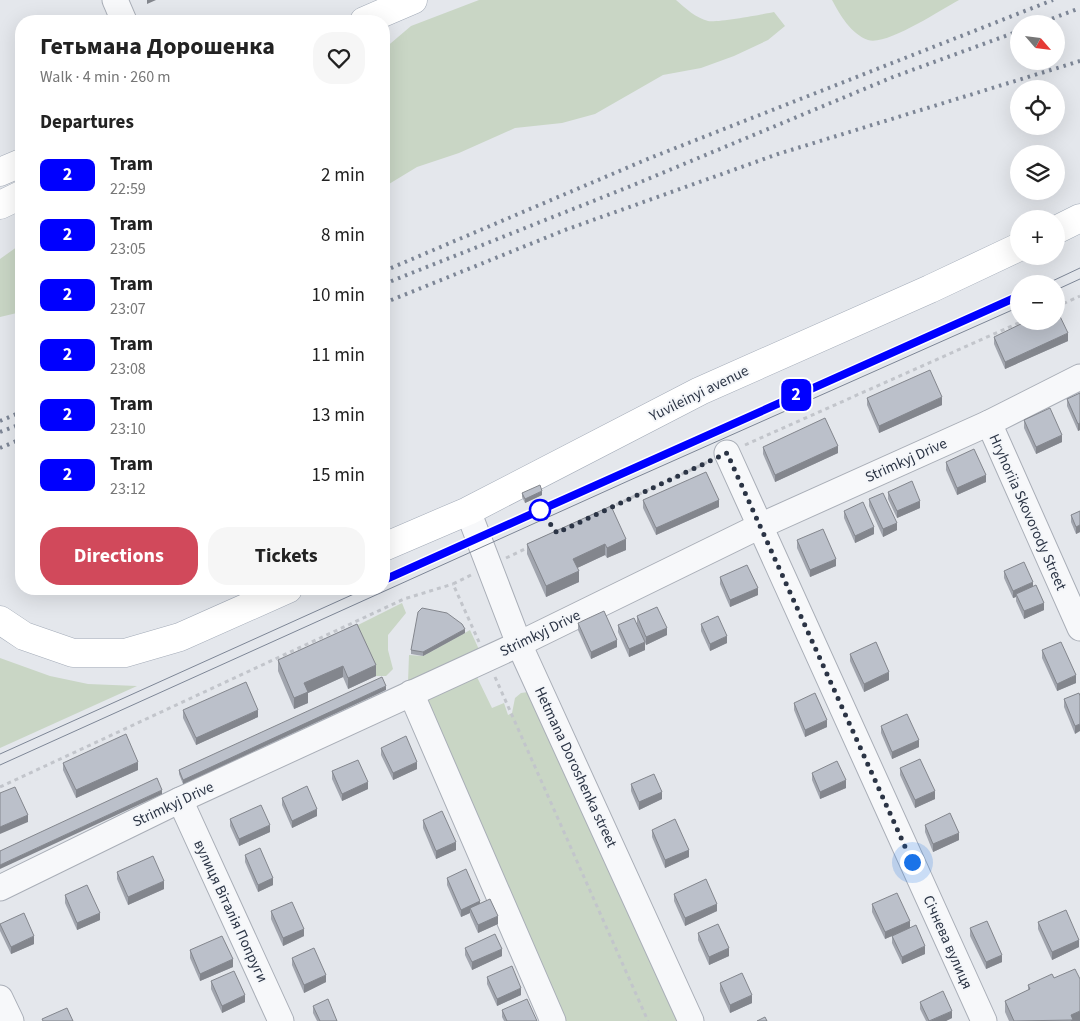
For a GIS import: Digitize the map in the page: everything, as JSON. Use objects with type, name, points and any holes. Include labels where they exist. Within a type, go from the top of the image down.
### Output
[{"type":"main road","points":[[378,15],[413,0]]},
{"type":"main road","points":[[390,18],[413,0]]},
{"type":"main road","points":[[0,172],[15,166]]},
{"type":"main road","points":[[0,205],[15,198]]},
{"type":"main road","points":[[1065,226],[1080,218]]},
{"type":"main road","name":"Yuvileinyi avenue","points":[[390,544],[468,511],[700,391],[930,289],[1010,251]]},
{"type":"main road","points":[[0,620],[24,636],[73,653],[126,653],[180,637],[274,595]]},
{"type":"street","points":[[115,0],[121,15]]},
{"type":"street","name":"Strimkyj Drive","points":[[0,888],[180,800],[520,644],[760,526],[989,423],[1080,377]]},
{"type":"street","name":"Hryhoriia Skovorody Street","points":[[989,423],[1080,628]]},
{"type":"street","name":"Січнева вулиця","points":[[727,453],[984,1021]]},
{"type":"street","name":"Hetmana Doroshenka street","points":[[468,511],[520,644],[691,1021]]},
{"type":"street","points":[[411,693],[553,1021]]},
{"type":"street","name":"вулиця Віталія Попруги","points":[[180,800],[281,1021]]},
{"type":"street","points":[[0,998],[11,1021]]},
{"type":"path","points":[[1065,303],[1080,296]]},
{"type":"path","points":[[604,511],[727,453],[1010,327]]},
{"type":"path","points":[[0,787],[404,599],[453,584],[533,545]]},
{"type":"path","points":[[453,584],[648,1021]]},
{"type":"green space","points":[[479,0],[676,0],[695,15],[708,21],[730,20],[774,12],[785,26],[768,40],[734,56],[701,68],[663,75],[595,114],[562,123],[515,128],[459,153],[417,167],[390,183],[390,44],[411,26]]},
{"type":"green space","points":[[832,0],[959,0],[900,33],[888,38],[868,40],[851,29]]},
{"type":"green space","points":[[15,248],[15,313],[0,317],[0,259]]},
{"type":"green space","points":[[402,603],[406,613],[388,635],[388,650],[393,669],[386,676],[376,676],[352,628]]},
{"type":"green space","points":[[470,630],[488,669],[476,675],[492,708],[504,703],[508,715],[512,713],[515,698],[521,693],[528,692],[680,1021],[563,1021],[408,682],[409,655],[423,656]]},
{"type":"green space","points":[[0,658],[50,676],[88,684],[137,686],[0,748]]},
{"type":"building","points":[[1065,327],[1068,333],[1005,362],[994,337],[1010,329],[1065,330]]},
{"type":"building","points":[[930,370],[942,397],[879,426],[867,398]]},
{"type":"building","points":[[1080,393],[1080,423],[1078,424],[1067,399]]},
{"type":"building","points":[[1050,408],[1062,435],[1036,447],[1024,420]]},
{"type":"building","points":[[825,418],[838,446],[775,475],[763,447]]},
{"type":"building","points":[[974,449],[986,475],[957,488],[946,462]]},
{"type":"building","points":[[706,472],[719,500],[656,528],[643,500]]},
{"type":"building","points":[[912,481],[920,501],[897,511],[888,492]]},
{"type":"building","points":[[540,485],[542,491],[525,499],[522,493]]},
{"type":"building","points":[[883,493],[897,523],[883,529],[869,499]]},
{"type":"building","points":[[863,502],[874,527],[855,536],[844,511]]},
{"type":"building","points":[[611,506],[626,539],[607,548],[605,544],[573,559],[579,571],[546,586],[527,544]]},
{"type":"building","points":[[1080,511],[1080,525],[1076,527],[1071,515]]},
{"type":"building","points":[[823,529],[836,559],[810,570],[797,540]]},
{"type":"building","points":[[1024,562],[1033,582],[1013,591],[1004,571]]},
{"type":"building","points":[[747,565],[758,588],[730,600],[720,577]]},
{"type":"building","points":[[1036,585],[1044,603],[1024,611],[1016,594]]},
{"type":"building","points":[[657,607],[667,628],[646,637],[637,616]]},
{"type":"building","points":[[422,608],[447,613],[462,624],[465,629],[423,652],[411,650],[418,612]]},
{"type":"building","points":[[604,611],[617,640],[591,652],[578,623]]},
{"type":"building","points":[[718,616],[727,636],[710,644],[701,624]]},
{"type":"building","points":[[634,618],[645,642],[629,649],[618,625]]},
{"type":"building","points":[[357,624],[376,665],[348,678],[343,666],[304,683],[308,692],[294,698],[278,660]]},
{"type":"building","points":[[876,642],[889,672],[864,684],[850,654]]},
{"type":"building","points":[[1061,642],[1076,675],[1057,684],[1042,650]]},
{"type":"building","points":[[382,677],[386,686],[183,780],[179,770]]},
{"type":"building","points":[[246,682],[258,710],[196,738],[183,710]]},
{"type":"building","points":[[815,693],[827,720],[805,730],[794,703]]},
{"type":"building","points":[[1079,693],[1080,724],[1075,726],[1064,699]]},
{"type":"building","points":[[907,714],[919,740],[892,752],[881,726]]},
{"type":"building","points":[[126,734],[138,762],[76,790],[63,763]]},
{"type":"building","points":[[406,736],[417,762],[393,773],[381,748]]},
{"type":"building","points":[[920,759],[935,791],[915,800],[900,768]]},
{"type":"building","points":[[358,760],[368,782],[342,794],[332,771]]},
{"type":"building","points":[[837,761],[846,780],[820,792],[812,773]]},
{"type":"building","points":[[654,774],[662,792],[639,802],[631,784]]},
{"type":"building","points":[[157,778],[162,790],[0,865],[0,851]]},
{"type":"building","points":[[307,786],[317,809],[292,821],[282,798]]},
{"type":"building","points":[[15,787],[28,815],[0,827],[0,793]]},
{"type":"building","points":[[261,805],[270,825],[239,839],[230,819]]},
{"type":"building","points":[[442,811],[456,842],[436,851],[423,820]]},
{"type":"building","points":[[950,813],[959,833],[933,844],[925,825]]},
{"type":"building","points":[[675,819],[689,850],[665,860],[652,830]]},
{"type":"building","points":[[260,848],[273,878],[258,885],[245,855]]},
{"type":"building","points":[[153,856],[164,881],[128,897],[117,872]]},
{"type":"building","points":[[466,869],[480,901],[461,910],[447,878]]},
{"type":"building","points":[[706,879],[717,904],[685,918],[674,894]]},
{"type":"building","points":[[87,885],[100,913],[77,923],[65,895]]},
{"type":"building","points":[[897,893],[910,921],[885,932],[872,904]]},
{"type":"building","points":[[490,899],[498,916],[478,925],[470,908]]},
{"type":"building","points":[[292,902],[304,929],[283,938],[271,911]]},
{"type":"building","points":[[1066,910],[1079,940],[1052,952],[1038,922]]},
{"type":"building","points":[[24,913],[34,936],[11,947],[0,924]]},
{"type":"building","points":[[987,921],[1002,955],[986,962],[970,928]]},
{"type":"building","points":[[718,924],[729,948],[709,957],[698,933]]},
{"type":"building","points":[[916,925],[925,946],[902,957],[892,936]]},
{"type":"building","points":[[495,934],[502,949],[472,962],[465,948]]},
{"type":"building","points":[[222,936],[233,959],[200,974],[190,950]]},
{"type":"building","points":[[314,948],[326,975],[304,985],[292,958]]},
{"type":"building","points":[[512,966],[521,988],[497,999],[487,977]]},
{"type":"building","points":[[1075,969],[1080,979],[1080,1011],[1071,1015],[1073,1020],[1014,1021],[1005,1001],[1030,989],[1028,985],[1052,974],[1054,978]]},
{"type":"building","points":[[234,971],[245,995],[222,1006],[211,981]]},
{"type":"building","points":[[742,973],[752,995],[730,1005],[720,983]]},
{"type":"building","points":[[943,991],[952,1011],[929,1021],[920,1002]]},
{"type":"building","points":[[328,999],[337,1021],[320,1021],[313,1006]]},
{"type":"building","points":[[527,999],[537,1021],[507,1021],[502,1010]]},
{"type":"building","points":[[67,1008],[73,1021],[43,1021],[42,1019]]},
{"type":"building","points":[[765,1017],[767,1021],[757,1021]]},
{"type":"tram line","points":[[1065,275],[1080,268]]},
{"type":"tram line","points":[[1065,286],[1080,279]]},
{"type":"tram line","points":[[390,577],[1010,300]]},
{"type":"tram line","name":"2","points":[[390,577],[1010,300]]},
{"type":"tram line","points":[[390,589],[1010,311]]},
{"type":"tram line","points":[[0,754],[352,595]]},
{"type":"tram line","points":[[0,765],[376,595]]},
{"type":"railway","points":[[390,268],[650,158],[1053,0]]},
{"type":"railway","points":[[1062,15],[1080,8]]},
{"type":"railway","points":[[390,282],[631,186],[893,77],[1010,34]]},
{"type":"railway","points":[[390,301],[565,230],[778,154],[1080,61]]},
{"type":"railway","points":[[0,421],[15,415]]},
{"type":"railway","points":[[0,432],[15,426]]},
{"type":"railway","points":[[0,448],[15,442]]},
{"type":"route","points":[[540,510],[557,533],[727,453],[912,862]]}]
